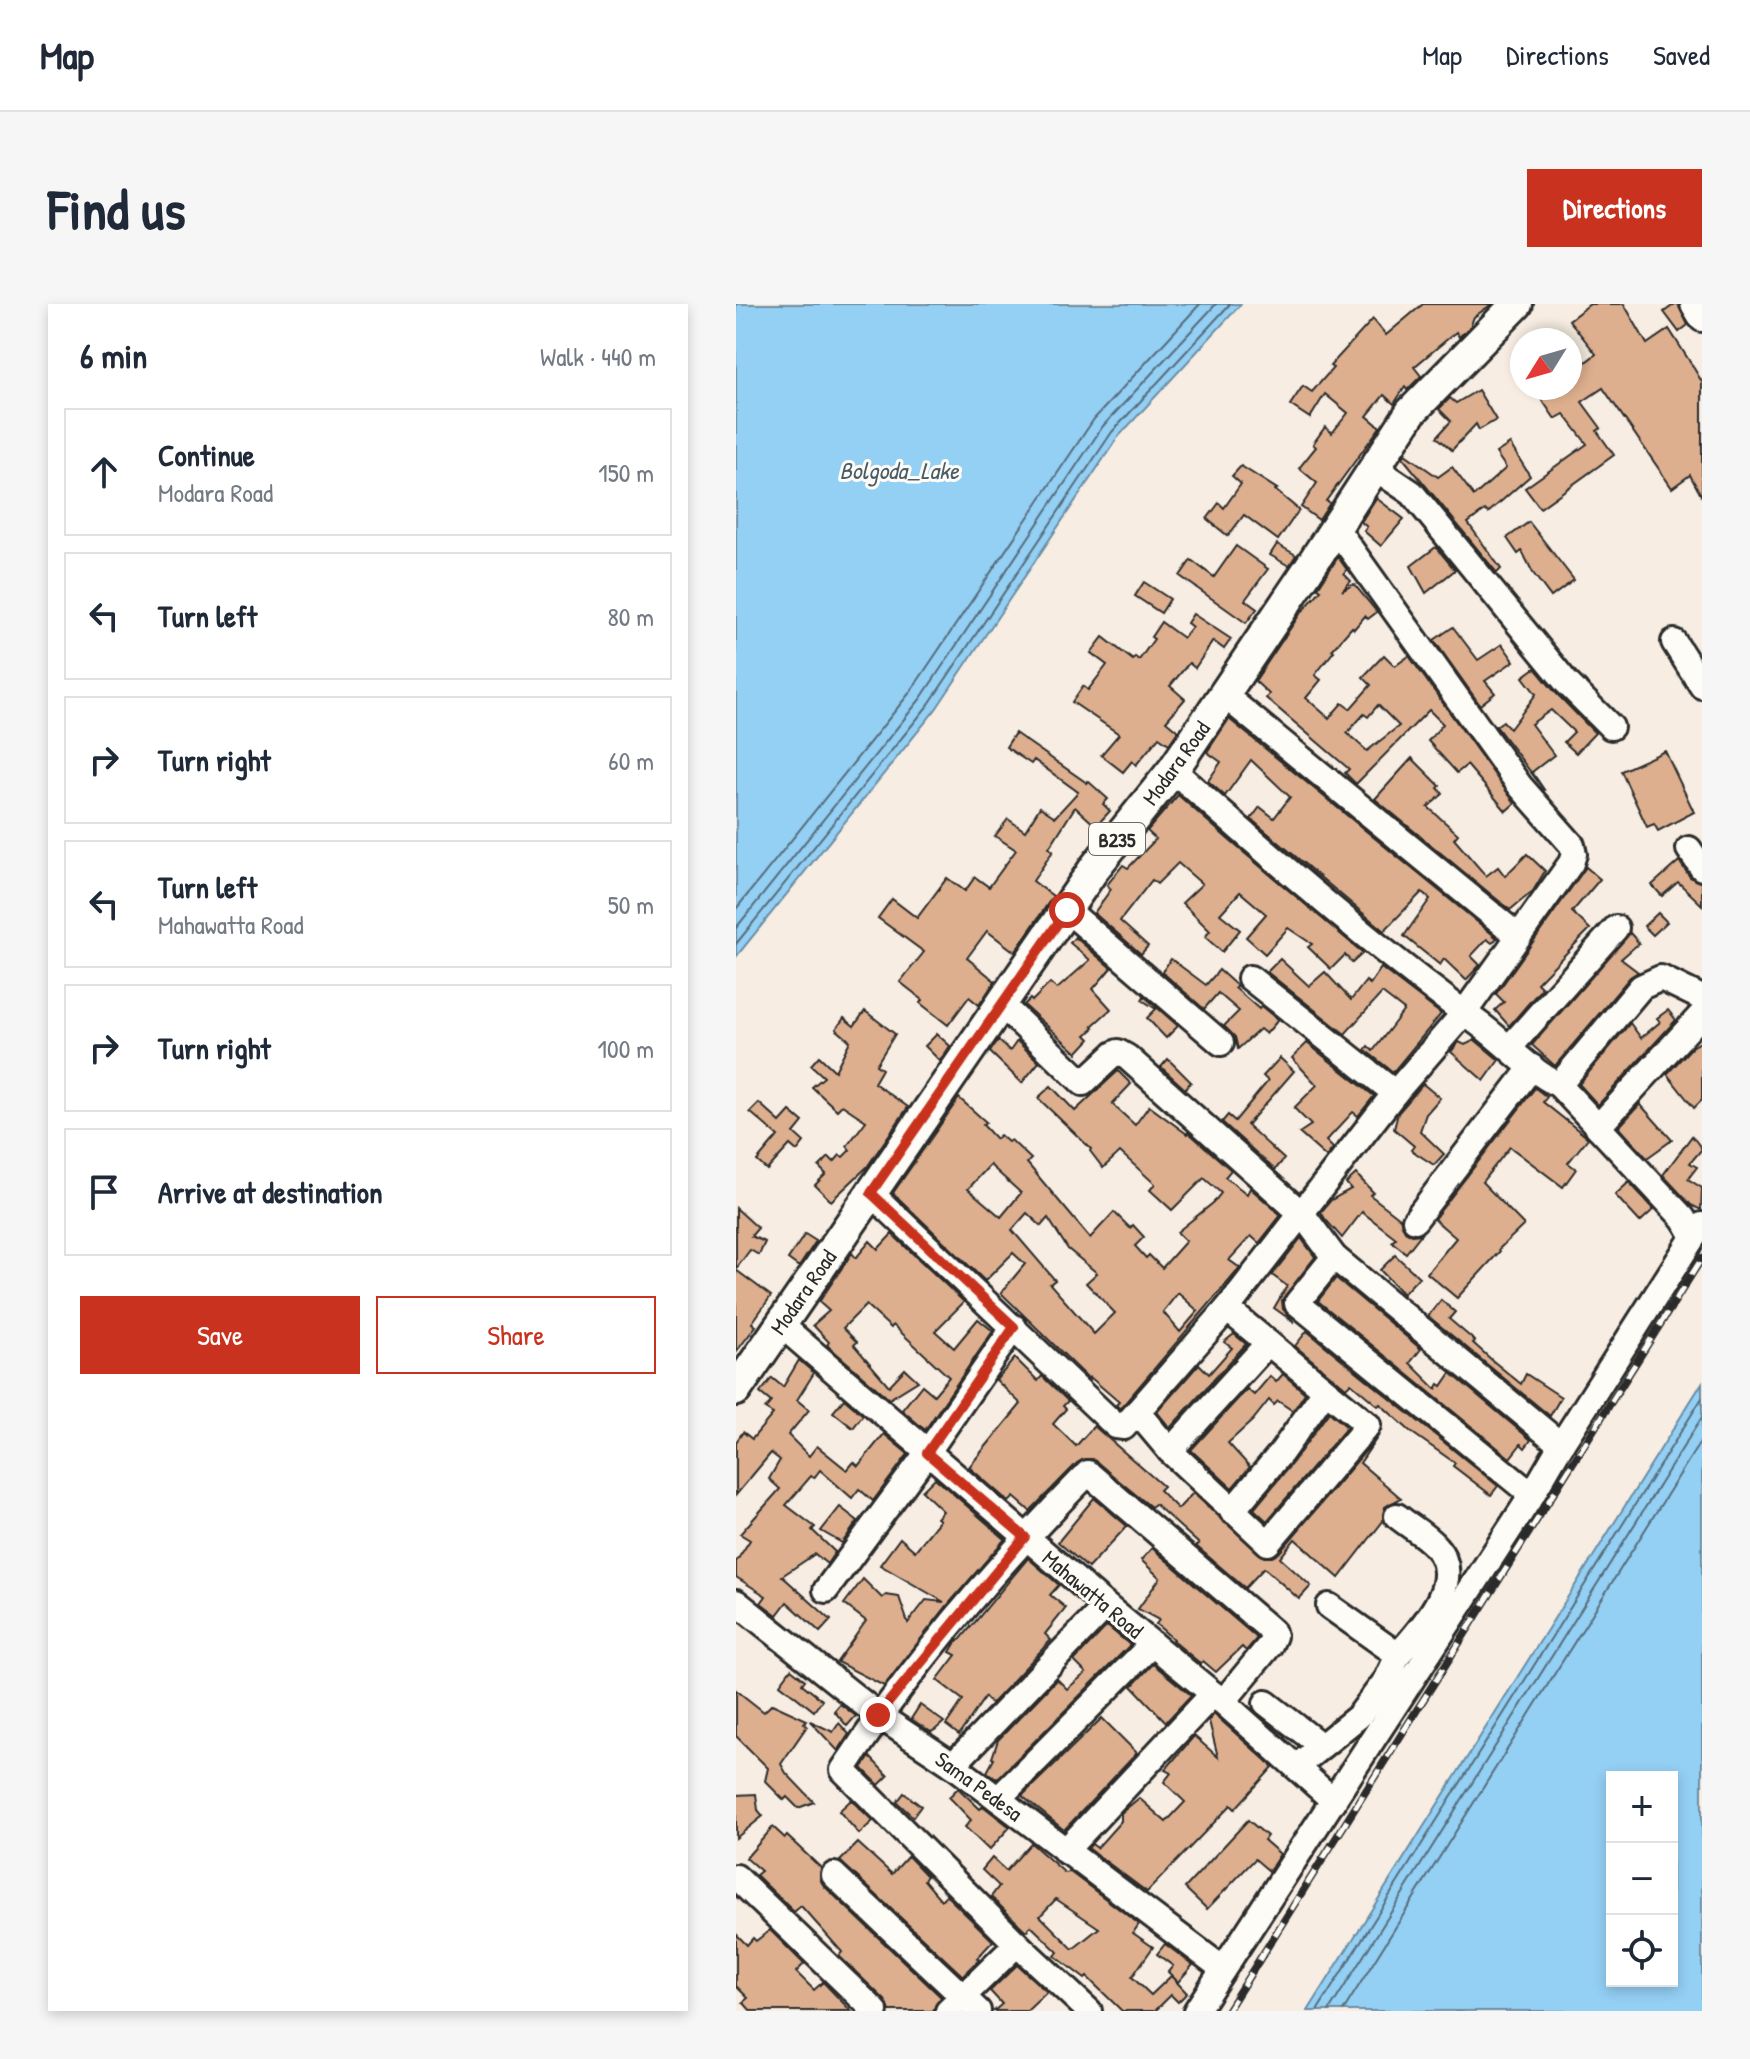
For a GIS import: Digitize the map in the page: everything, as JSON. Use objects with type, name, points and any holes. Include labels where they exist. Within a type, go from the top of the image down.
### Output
[{"type":"main road","name":"Modara Road","points":[[736,1390],[1096,866],[1173,770],[1411,412],[1517,304]]},
{"type":"street","points":[[1693,304],[1702,319]]},
{"type":"street","points":[[1375,468],[1412,493],[1566,682],[1611,727]]},
{"type":"street","points":[[871,1193],[1119,1428],[1124,1427],[1227,1309],[1395,1093],[1464,1013],[1571,863],[1574,854],[1572,845],[1520,786],[1335,527]]},
{"type":"street","points":[[1674,642],[1702,686]]},
{"type":"street","points":[[1224,695],[1518,936]]},
{"type":"street","points":[[1173,770],[1338,914],[1510,1047],[1544,1078],[1559,1085],[1683,1218],[1698,1230],[1532,1495],[1196,2011]]},
{"type":"street","points":[[1067,910],[1221,1043]]},
{"type":"street","points":[[1510,1047],[1616,928]]},
{"type":"street","points":[[1250,978],[1395,1093]]},
{"type":"street","points":[[1559,1085],[1641,987],[1661,978],[1702,998]]},
{"type":"street","points":[[1001,1004],[1083,1083],[1114,1054],[1122,1053],[1303,1215],[1334,1257],[1561,1445]]},
{"type":"street","points":[[1598,1127],[1702,1014]]},
{"type":"street","points":[[1415,1220],[1532,1067]]},
{"type":"street","points":[[1334,1257],[1297,1303],[1532,1495]]},
{"type":"street","points":[[1138,1413],[1170,1451],[1268,1543],[1368,1425],[1227,1309]]},
{"type":"street","name":"Mahawatta Road","points":[[780,1324],[1334,1801]]},
{"type":"street","points":[[826,1590],[927,1453],[1014,1327]]},
{"type":"street","points":[[1170,1451],[1268,1343]]},
{"type":"street","points":[[1232,1511],[1281,1453],[1325,1391]]},
{"type":"street","points":[[1065,1851],[1270,1645],[1274,1636],[1088,1473],[1025,1537],[878,1715],[843,1770],[1017,1944],[1089,2011]]},
{"type":"street","points":[[1297,1766],[1359,1716],[1387,1679],[1398,1655],[1431,1615],[1448,1578],[1437,1548],[1397,1516]]},
{"type":"street","name":"Sama Pedesa","points":[[736,1602],[878,1715],[953,1765],[1223,1969]]},
{"type":"street","points":[[953,1765],[1106,1606]]},
{"type":"street","points":[[1329,1606],[1398,1655]]},
{"type":"street","points":[[998,1799],[1152,1644]]},
{"type":"street","points":[[1266,1703],[1320,1745]]},
{"type":"street","points":[[834,1875],[963,2006],[1017,1944]]},
{"type":"street","points":[[736,1877],[875,2011]]},
{"type":"water","name":"Bolgoda_Lake","points":[[736,304],[1241,304],[1118,437],[936,709],[736,957]]},
{"type":"water","points":[[1702,1383],[1702,2011],[1308,2011]]},
{"type":"building","points":[[1423,304],[1492,304],[1474,317],[1470,327],[1459,337],[1456,332],[1414,367],[1421,376],[1407,390],[1405,387],[1394,404],[1384,395],[1367,416],[1380,427],[1326,501],[1330,503],[1319,520],[1301,507],[1317,483],[1299,468],[1316,447],[1313,444],[1325,427],[1332,433],[1348,413],[1325,394],[1310,418],[1290,405],[1303,386],[1312,392],[1333,368],[1330,366],[1373,319],[1386,335]]},
{"type":"building","points":[[1590,304],[1624,304],[1647,344],[1669,329],[1702,382],[1702,497],[1690,475],[1672,488],[1603,388],[1582,402],[1601,428],[1597,431],[1614,455],[1540,508],[1525,488],[1587,444],[1564,414],[1555,419],[1542,400],[1582,400],[1582,365],[1596,354],[1582,336],[1582,328],[1575,328],[1569,320]]},
{"type":"building","points":[[1678,304],[1688,325],[1679,332],[1664,312]]},
{"type":"building","points":[[1478,390],[1496,420],[1479,430],[1476,424],[1452,450],[1437,437],[1451,421],[1439,409],[1450,398],[1456,403]]},
{"type":"building","points":[[1510,444],[1530,476],[1488,513],[1485,510],[1468,523],[1501,569],[1497,573],[1403,458],[1405,454],[1438,477],[1452,467],[1474,496],[1506,468],[1496,453]]},
{"type":"building","points":[[1241,466],[1277,489],[1299,510],[1278,540],[1244,515],[1228,536],[1207,519],[1219,503],[1224,508],[1241,484],[1232,476]]},
{"type":"building","points":[[1376,498],[1404,519],[1381,546],[1364,531],[1367,527],[1361,522]]},
{"type":"building","points":[[1529,522],[1574,580],[1551,597],[1533,573],[1522,551],[1518,554],[1507,538]]},
{"type":"building","points":[[1277,544],[1296,555],[1289,566],[1270,555]]},
{"type":"building","points":[[1236,546],[1268,569],[1245,600],[1257,609],[1246,623],[1180,576],[1191,560],[1214,577]]},
{"type":"building","points":[[1436,547],[1455,570],[1426,593],[1411,566]]},
{"type":"building","points":[[1338,557],[1347,570],[1344,574],[1351,581],[1342,591],[1354,584],[1377,612],[1368,619],[1365,616],[1332,650],[1315,675],[1321,680],[1306,698],[1329,718],[1342,703],[1350,709],[1371,685],[1363,677],[1384,655],[1395,666],[1409,656],[1515,803],[1506,811],[1467,765],[1457,773],[1428,741],[1443,724],[1429,710],[1356,784],[1345,773],[1349,769],[1266,698],[1269,694],[1255,681],[1300,614],[1321,590],[1318,588]],"holes":[[[1378,705],[1399,726],[1367,751],[1347,733],[1364,714],[1368,717]]]},
{"type":"building","points":[[1144,582],[1170,599],[1161,613],[1135,596]]},
{"type":"building","points":[[1193,614],[1231,639],[1224,649],[1213,641],[1195,668],[1189,663],[1170,686],[1185,699],[1166,721],[1178,731],[1169,744],[1159,737],[1136,765],[1132,761],[1123,772],[1101,755],[1119,734],[1072,702],[1083,686],[1088,690],[1107,665],[1091,653],[1103,637],[1133,660],[1135,657],[1139,660],[1154,639],[1151,637],[1161,622],[1183,638],[1192,627],[1187,623]]},
{"type":"building","points":[[1453,627],[1478,660],[1502,644],[1514,661],[1485,681],[1495,693],[1480,705],[1434,640]]},
{"type":"building","points":[[1535,668],[1595,733],[1576,753],[1564,742],[1574,732],[1551,710],[1531,724],[1554,755],[1532,772],[1545,791],[1496,726],[1503,721],[1510,729],[1536,694],[1523,677]]},
{"type":"building","points":[[1229,719],[1497,938],[1492,943],[1487,939],[1471,956],[1480,965],[1466,980],[1444,959],[1440,965],[1404,936],[1430,899],[1422,892],[1384,931],[1251,819],[1260,807],[1274,818],[1290,797],[1251,760],[1225,796],[1208,781],[1221,762],[1207,752]]},
{"type":"building","points":[[1015,733],[1088,781],[1108,799],[1103,804],[1110,811],[1096,826],[1075,807],[1049,848],[1053,851],[1033,881],[1053,896],[1015,952],[987,931],[967,958],[995,981],[979,1005],[969,997],[948,1025],[900,982],[924,952],[878,918],[892,899],[917,918],[947,878],[965,891],[975,877],[989,887],[1016,850],[995,836],[1008,819],[1025,831],[1040,807],[1055,817],[1078,792],[1034,760],[1031,764],[1006,747]]},
{"type":"building","points":[[1665,751],[1694,812],[1658,831],[1654,824],[1647,827],[1621,771]]},
{"type":"building","points":[[1412,758],[1440,786],[1438,788],[1443,794],[1428,807],[1458,834],[1454,839],[1486,876],[1498,867],[1505,876],[1527,854],[1545,871],[1533,891],[1510,910],[1375,799]]},
{"type":"building","points":[[1178,795],[1363,953],[1352,963],[1345,955],[1331,969],[1308,947],[1312,944],[1288,928],[1265,954],[1246,937],[1266,914],[1240,892],[1220,914],[1240,930],[1222,952],[1205,937],[1210,931],[1182,903],[1202,884],[1178,863],[1157,884],[1152,880],[1120,921],[1148,946],[1141,954],[1094,913],[1111,889],[1107,885],[1123,865],[1128,868],[1156,839],[1147,831]]},
{"type":"building","points":[[1679,861],[1690,877],[1702,883],[1702,905],[1678,882],[1662,896],[1652,885]]},
{"type":"building","points":[[1586,867],[1600,879],[1572,912],[1590,929],[1537,983],[1542,988],[1509,1026],[1495,1010],[1504,1002],[1496,994]]},
{"type":"building","points":[[1658,913],[1667,922],[1653,935],[1644,926]]},
{"type":"building","points":[[1630,933],[1639,943],[1621,959],[1638,972],[1630,977],[1555,1066],[1532,1045]]},
{"type":"building","points":[[1075,937],[1111,968],[1093,989],[1111,1009],[1092,1026],[1094,1028],[1086,1035],[1090,1039],[1077,1053],[1024,1005],[1050,983],[1057,989],[1090,960],[1070,943]]},
{"type":"building","points":[[1171,959],[1206,985],[1219,970],[1259,1009],[1261,1006],[1278,1020],[1266,1034],[1260,1029],[1238,1049],[1235,1037],[1224,1026],[1239,1011],[1218,993],[1204,1009],[1162,972]]},
{"type":"building","points":[[1280,959],[1309,986],[1325,972],[1351,1000],[1366,981],[1370,984],[1381,968],[1441,1014],[1393,1072],[1365,1050],[1368,1046],[1373,1051],[1404,1010],[1382,993],[1345,1034],[1267,972]]},
{"type":"building","points":[[1144,996],[1178,1026],[1166,1038],[1147,1018],[1156,1009],[1142,1000]]},
{"type":"building","points":[[1668,1010],[1676,1020],[1598,1105],[1579,1084],[1630,1023],[1641,1038],[1660,1022],[1657,1018]]},
{"type":"building","points":[[865,1011],[895,1034],[876,1065],[882,1069],[874,1083],[908,1107],[867,1167],[831,1201],[815,1185],[826,1174],[819,1167],[829,1157],[834,1162],[840,1155],[843,1157],[850,1150],[847,1146],[866,1121],[842,1105],[837,1110],[812,1087],[824,1077],[811,1065],[819,1056],[835,1071],[850,1041],[836,1029],[844,1018],[854,1026]]},
{"type":"building","points":[[937,1034],[950,1046],[940,1061],[925,1046]]},
{"type":"building","points":[[998,1040],[1010,1051],[1017,1041],[1039,1062],[1022,1083],[990,1052]]},
{"type":"building","points":[[1475,1040],[1499,1060],[1484,1081],[1451,1052],[1459,1042],[1465,1045]]},
{"type":"building","points":[[1702,1041],[1702,1100],[1694,1108],[1667,1074],[1692,1047]]},
{"type":"building","points":[[1307,1043],[1374,1096],[1358,1116],[1353,1112],[1326,1141],[1333,1148],[1326,1157],[1299,1133],[1311,1125],[1294,1108],[1317,1085],[1292,1058]]},
{"type":"building","points":[[1280,1058],[1294,1071],[1247,1125],[1284,1159],[1275,1170],[1222,1122],[1228,1115],[1235,1121],[1268,1081],[1263,1076]]},
{"type":"building","points":[[1168,1059],[1191,1082],[1185,1089],[1161,1067]]},
{"type":"building","points":[[1118,1071],[1131,1084],[1112,1104],[1135,1125],[1149,1106],[1188,1132],[1231,1170],[1225,1177],[1247,1194],[1250,1188],[1281,1215],[1259,1243],[1251,1236],[1229,1260],[1240,1268],[1120,1409],[1116,1405],[1119,1402],[1089,1379],[1001,1293],[1025,1264],[1013,1253],[985,1281],[893,1193],[959,1098],[986,1122],[983,1125],[996,1139],[1000,1135],[1008,1142],[1011,1140],[1031,1159],[1027,1163],[1090,1238],[1114,1212],[1144,1237],[1135,1246],[1162,1268],[1186,1241],[1177,1232],[1221,1193],[1204,1178],[1172,1210],[1150,1190],[1155,1184],[1120,1152],[1103,1168],[1091,1149],[1038,1098],[1051,1086],[1075,1111]],"holes":[[[990,1165],[1021,1193],[1001,1217],[968,1189]],[[1027,1213],[1041,1226],[1048,1218],[1068,1249],[1097,1273],[1086,1283],[1115,1313],[1094,1334],[1050,1284],[1055,1280],[1012,1230]],[[1178,1293],[1198,1311],[1180,1332],[1163,1312]]]},
{"type":"building","points":[[1423,1084],[1440,1098],[1426,1114],[1420,1131],[1444,1154],[1434,1165],[1411,1150],[1414,1146],[1394,1129],[1398,1113]]},
{"type":"building","points":[[1535,1088],[1547,1097],[1543,1102],[1588,1138],[1568,1163],[1576,1169],[1563,1187],[1510,1147],[1482,1182],[1524,1225],[1457,1298],[1427,1273],[1456,1238],[1434,1219]]},
{"type":"building","points":[[759,1103],[780,1122],[790,1111],[803,1122],[794,1133],[804,1142],[797,1151],[790,1145],[767,1170],[757,1161],[778,1136],[750,1112]]},
{"type":"building","points":[[1640,1104],[1672,1140],[1647,1158],[1619,1127]]},
{"type":"building","points":[[1692,1136],[1702,1149],[1690,1163],[1697,1167],[1688,1179],[1702,1188],[1701,1210],[1691,1205],[1663,1175]]},
{"type":"building","points":[[1356,1174],[1373,1192],[1370,1195],[1400,1218],[1405,1231],[1412,1235],[1421,1234],[1406,1253],[1392,1242],[1396,1238],[1362,1212],[1342,1238],[1325,1219],[1321,1212],[1331,1200],[1351,1189],[1346,1183]]},
{"type":"building","points":[[1629,1182],[1654,1209],[1640,1222],[1615,1195]]},
{"type":"building","points":[[736,1208],[758,1228],[751,1236],[765,1242],[759,1255],[750,1250],[736,1269]]},
{"type":"building","points":[[805,1234],[816,1241],[799,1267],[788,1259]]},
{"type":"building","points":[[892,1234],[964,1302],[935,1331],[954,1348],[978,1319],[993,1331],[925,1430],[902,1410],[922,1385],[934,1395],[949,1377],[893,1325],[891,1328],[866,1305],[843,1328],[857,1342],[854,1345],[889,1386],[905,1369],[918,1381],[889,1399],[827,1345],[829,1342],[813,1325],[829,1311],[819,1302],[852,1253],[856,1258],[870,1241],[878,1249]]},
{"type":"building","points":[[1301,1238],[1315,1257],[1282,1300],[1283,1309],[1295,1323],[1274,1308],[1287,1286],[1272,1275]]},
{"type":"building","points":[[1395,1255],[1419,1277],[1403,1294],[1380,1270]]},
{"type":"building","points":[[736,1270],[771,1296],[752,1323],[756,1326],[736,1352]]},
{"type":"building","points":[[1336,1278],[1421,1349],[1410,1363],[1436,1389],[1451,1373],[1531,1440],[1525,1448],[1521,1444],[1510,1458],[1318,1301]]},
{"type":"building","points":[[1441,1300],[1455,1312],[1449,1319],[1521,1384],[1526,1374],[1561,1397],[1550,1416],[1428,1316]]},
{"type":"building","points":[[1307,1331],[1498,1486],[1491,1495],[1380,1404],[1378,1406],[1351,1383],[1346,1388],[1295,1346]]},
{"type":"building","points":[[1234,1334],[1246,1344],[1170,1428],[1157,1412],[1199,1364],[1209,1374],[1232,1348],[1224,1342]]},
{"type":"building","points":[[1015,1358],[1038,1381],[1042,1376],[1068,1401],[1063,1406],[1066,1409],[1053,1424],[1076,1446],[1094,1426],[1163,1486],[1159,1490],[1178,1509],[1193,1493],[1264,1557],[1279,1553],[1379,1435],[1360,1463],[1401,1498],[1385,1507],[1383,1521],[1339,1578],[1295,1539],[1280,1558],[1311,1586],[1299,1599],[1264,1568],[1245,1588],[1196,1546],[1199,1544],[1155,1504],[1151,1507],[1092,1459],[1077,1463],[1030,1511],[1014,1497],[1009,1502],[969,1467],[1021,1404],[996,1380]]},
{"type":"building","points":[[799,1360],[814,1373],[797,1400],[809,1410],[788,1435],[809,1456],[817,1446],[847,1470],[854,1462],[858,1466],[884,1434],[908,1454],[873,1501],[859,1489],[852,1498],[820,1470],[786,1505],[815,1527],[812,1530],[835,1552],[827,1564],[815,1554],[782,1576],[831,1620],[820,1632],[787,1602],[777,1615],[761,1603],[766,1596],[736,1577],[736,1562],[750,1540],[740,1534],[780,1489],[769,1479],[780,1460],[771,1453],[736,1495],[736,1442],[743,1432],[752,1439],[773,1414],[765,1409],[771,1402],[760,1393],[772,1378],[783,1387]]},
{"type":"building","points":[[1283,1374],[1305,1393],[1293,1411],[1278,1401],[1274,1405],[1269,1400],[1228,1443],[1250,1467],[1232,1488],[1191,1450],[1247,1389],[1254,1395],[1270,1376],[1276,1382]]},
{"type":"building","points":[[844,1399],[863,1415],[853,1428],[833,1412]]},
{"type":"building","points":[[1329,1412],[1347,1427],[1267,1521],[1254,1509]]},
{"type":"building","points":[[935,1478],[1005,1539],[884,1686],[837,1662],[866,1621],[844,1604],[863,1579],[882,1598],[886,1595],[899,1597],[908,1623],[926,1600],[944,1602],[880,1565],[900,1538],[915,1551],[940,1520],[937,1518],[943,1511],[922,1491]]},
{"type":"building","points":[[1094,1498],[1127,1526],[1088,1568],[1058,1542]]},
{"type":"building","points":[[840,1507],[858,1521],[842,1543],[821,1531]]},
{"type":"building","points":[[1152,1548],[1257,1638],[1246,1651],[1242,1647],[1216,1672],[1172,1640],[1156,1624],[1159,1620],[1138,1609],[1160,1578],[1141,1560]]},
{"type":"building","points":[[1028,1558],[1059,1585],[1050,1595],[1066,1608],[1045,1634],[1051,1640],[991,1704],[985,1697],[959,1735],[946,1725],[963,1700],[937,1680],[956,1655],[950,1652],[956,1642]]},
{"type":"building","points":[[1107,1626],[1130,1645],[997,1779],[987,1772],[998,1740],[1057,1679],[1067,1689],[1086,1673],[1074,1661]]},
{"type":"building","points":[[1153,1664],[1191,1695],[1166,1722],[1132,1686]]},
{"type":"building","points":[[791,1669],[805,1680],[802,1684],[822,1700],[814,1711],[780,1684]]},
{"type":"building","points":[[736,1690],[764,1712],[772,1704],[807,1720],[804,1723],[807,1726],[781,1764],[814,1802],[798,1808],[787,1797],[784,1800],[765,1781],[768,1768],[736,1736]]},
{"type":"building","points":[[840,1704],[856,1716],[847,1726],[834,1711]]},
{"type":"building","points":[[920,1705],[944,1722],[931,1732],[911,1719]]},
{"type":"building","points":[[1214,1714],[1273,1767],[1235,1809],[1231,1805],[1147,1892],[1088,1848],[1092,1844],[1097,1848],[1121,1821],[1121,1813],[1139,1798],[1166,1822],[1185,1802],[1164,1782],[1171,1773],[1165,1770],[1194,1736],[1218,1757],[1209,1721]]},
{"type":"building","points":[[1102,1718],[1137,1753],[1064,1830],[1022,1796]]},
{"type":"building","points":[[810,1721],[833,1732],[839,1723],[849,1734],[838,1751]]},
{"type":"building","points":[[870,1757],[888,1776],[879,1785],[862,1768]]},
{"type":"building","points":[[958,1788],[980,1809],[983,1806],[1010,1827],[989,1850],[965,1827],[971,1820],[949,1797]]},
{"type":"building","points":[[904,1793],[921,1806],[913,1817],[897,1802]]},
{"type":"building","points":[[756,1794],[758,1810],[763,1816],[736,1838],[736,1795]]},
{"type":"building","points":[[851,1800],[873,1821],[859,1834],[839,1811]]},
{"type":"building","points":[[1248,1820],[1267,1836],[1264,1840],[1280,1854],[1269,1871],[1255,1859],[1207,1909],[1185,1888]]},
{"type":"building","points":[[773,1827],[821,1868],[820,1879],[824,1886],[941,1997],[933,2011],[890,2011],[885,2000],[839,1956],[842,1952],[801,1906],[794,1912],[756,1875],[761,1871],[746,1858]]},
{"type":"building","points":[[858,1843],[892,1874],[908,1856],[927,1876],[924,1880],[941,1900],[946,1895],[993,1941],[963,1976],[840,1861]]},
{"type":"building","points":[[1031,1843],[1065,1873],[1070,1872],[1139,1924],[1133,1933],[1153,1947],[1132,1977],[1151,1995],[1171,1976],[1187,1993],[1178,2002],[1171,1995],[1155,2011],[1122,2011],[1087,1977],[1085,1979],[1055,1956],[1058,1952],[1031,1926],[1026,1931],[991,1897],[999,1886],[982,1870],[992,1858],[1006,1871]],"holes":[[[1056,1899],[1099,1928],[1073,1949],[1040,1916]]]},
{"type":"building","points":[[770,1930],[804,1964],[796,1972],[814,1990],[823,1982],[851,2011],[751,2011],[743,2002],[748,1998],[736,1986],[736,1934],[747,1945],[753,1938],[756,1941]]},
{"type":"building","points":[[1165,1944],[1193,1965],[1178,1982],[1168,1972],[1173,1966],[1157,1954]]},
{"type":"building","points":[[1017,1965],[1047,1992],[1027,2011],[994,2011],[1002,2004],[990,1991]]},
{"type":"railway","points":[[1227,2011],[1702,1258]]},
{"type":"route","points":[[878,1715],[1025,1537],[927,1453],[1014,1327],[871,1193],[1067,910]]}]
